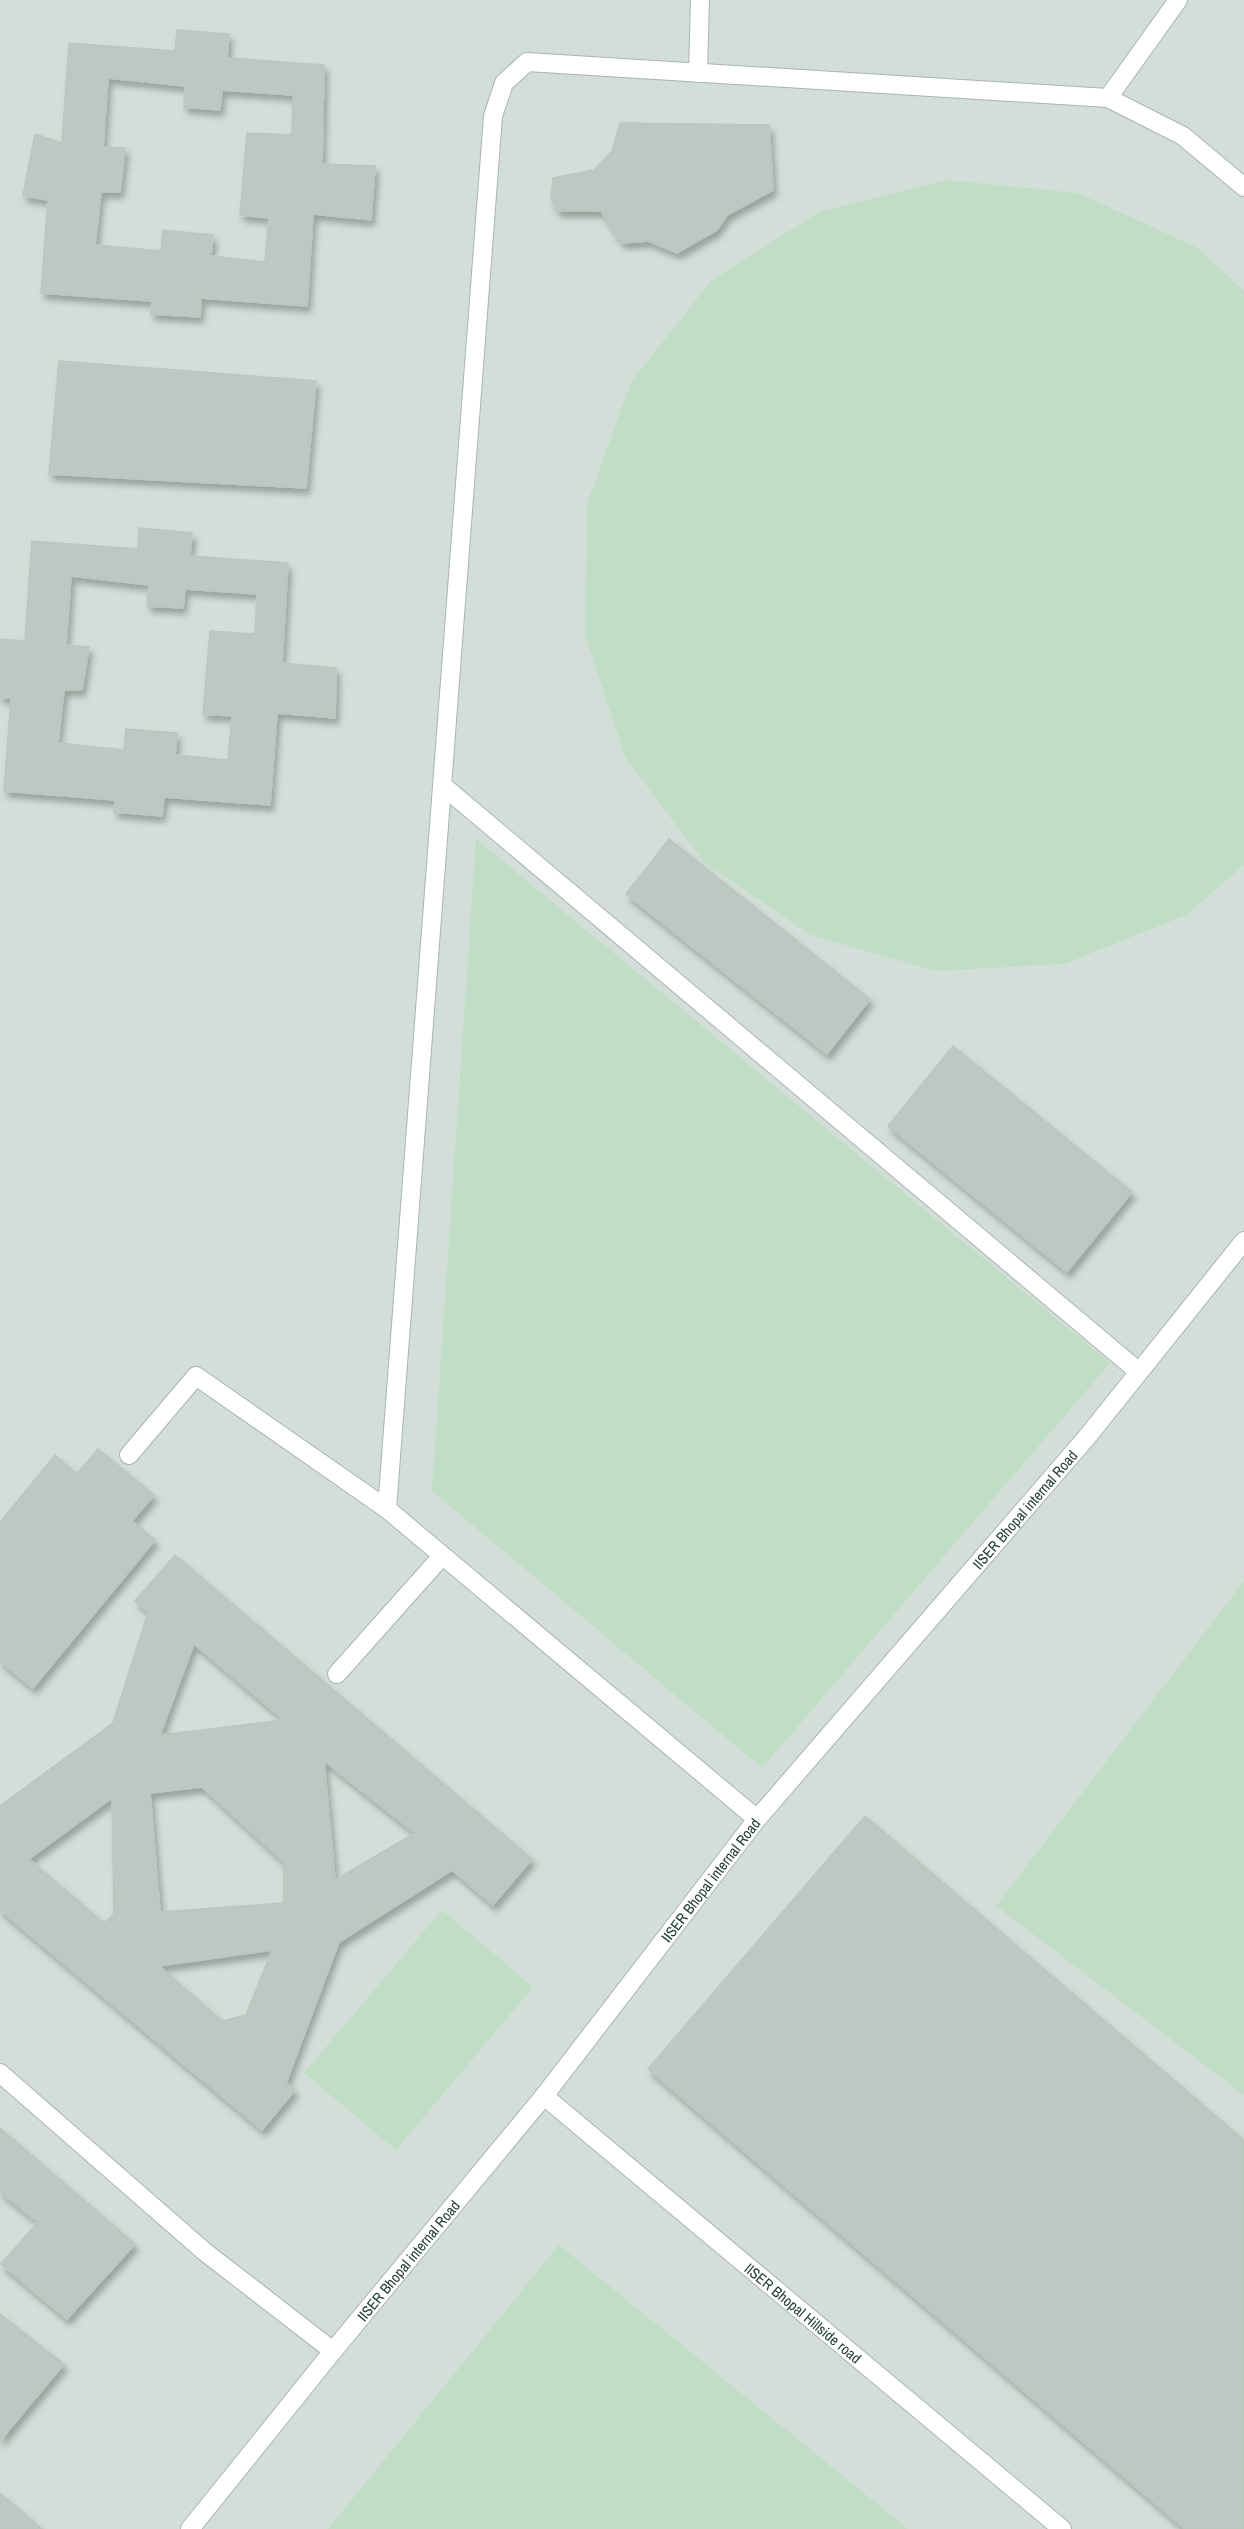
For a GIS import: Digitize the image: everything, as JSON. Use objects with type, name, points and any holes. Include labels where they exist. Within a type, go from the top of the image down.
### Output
[{"type":"street","points":[[698,73],[700,0]]},
{"type":"street","points":[[1108,98],[1178,0]]},
{"type":"street","points":[[387,1509],[493,116],[504,84],[527,62],[1108,98],[1183,136],[1244,187]]},
{"type":"street","points":[[442,785],[1139,1372]]},
{"type":"street","name":"IISER Bhopal internal Road","points":[[190,2529],[333,2351],[544,2096],[757,1819],[1088,1437],[1244,1241]]},
{"type":"street","points":[[129,1455],[196,1376],[387,1509],[757,1819]]},
{"type":"street","points":[[337,1674],[442,1556]]},
{"type":"street","points":[[0,2073],[206,2252],[333,2351]]},
{"type":"street","name":"IISER Bhopal Hillside road","points":[[544,2096],[1062,2529]]},
{"type":"shaded area","points":[[0,0],[1244,0],[1244,2529],[0,2529]]},
{"type":"green space","points":[[947,180],[1078,193],[1198,248],[1244,291],[1244,865],[1186,915],[1064,964],[935,971],[810,935],[704,862],[625,757],[585,634],[587,504],[631,382],[711,281],[819,212]]},
{"type":"green space","points":[[476,839],[1110,1363],[762,1768],[432,1491]]},
{"type":"green space","points":[[1244,1581],[1244,2095],[996,1906]]},
{"type":"green space","points":[[442,1910],[533,1987],[396,2150],[304,2073]]},
{"type":"green space","points":[[559,2245],[908,2529],[328,2529]]},
{"type":"building","points":[[177,30],[229,34],[227,58],[324,65],[322,164],[375,166],[371,220],[313,214],[307,306],[201,298],[200,317],[151,314],[152,301],[41,293],[48,200],[23,196],[35,134],[62,143],[69,43],[175,51]],"holes":[[[108,78],[185,86],[184,107],[220,110],[222,90],[293,95],[292,135],[247,133],[240,215],[269,218],[265,262],[211,256],[213,235],[163,230],[161,251],[95,245],[101,192],[120,192],[125,148],[103,147]]]},
{"type":"building","points":[[620,123],[769,125],[773,190],[727,215],[717,230],[677,253],[648,241],[622,243],[601,211],[558,211],[551,199],[553,178],[594,170],[612,151]]},
{"type":"building","points":[[59,361],[316,381],[306,488],[49,474]]},
{"type":"building","points":[[139,528],[192,533],[190,556],[288,563],[282,663],[336,668],[335,718],[277,713],[270,805],[164,797],[162,816],[114,812],[115,800],[4,791],[11,698],[0,698],[0,639],[25,641],[32,541],[138,549]],"holes":[[[71,576],[149,585],[147,606],[183,608],[185,589],[257,594],[255,634],[210,631],[203,714],[232,716],[228,760],[175,755],[177,733],[126,729],[124,750],[58,743],[64,690],[82,690],[89,647],[66,645]]]},
{"type":"building","points":[[669,839],[870,999],[827,1054],[626,894]]},
{"type":"building","points":[[953,1046],[1132,1192],[1067,1272],[888,1126]]},
{"type":"building","points":[[98,1449],[154,1495],[132,1521],[155,1540],[33,1688],[0,1661],[0,1522],[55,1455],[77,1474]]},
{"type":"building","points":[[175,1555],[532,1859],[493,1905],[452,1870],[339,1942],[286,2083],[295,2090],[262,2130],[0,1910],[0,1806],[113,1723],[148,1612],[135,1601]],"holes":[[[194,1644],[284,1720],[160,1735]],[[324,1761],[415,1833],[335,1880]],[[202,1787],[284,1862],[284,1903],[160,1912],[150,1793]],[[112,1798],[114,1914],[104,1923],[29,1859]],[[272,1950],[246,2015],[222,2021],[159,1966]]]},
{"type":"building","points":[[865,1816],[1244,2140],[1244,2529],[1185,2529],[648,2069]]},
{"type":"building","points":[[0,2128],[135,2244],[67,2319],[1,2264],[38,2222],[0,2192]]},
{"type":"building","points":[[0,2314],[64,2364],[0,2441]]},
{"type":"building","points":[[0,2493],[42,2529],[0,2529]]}]
